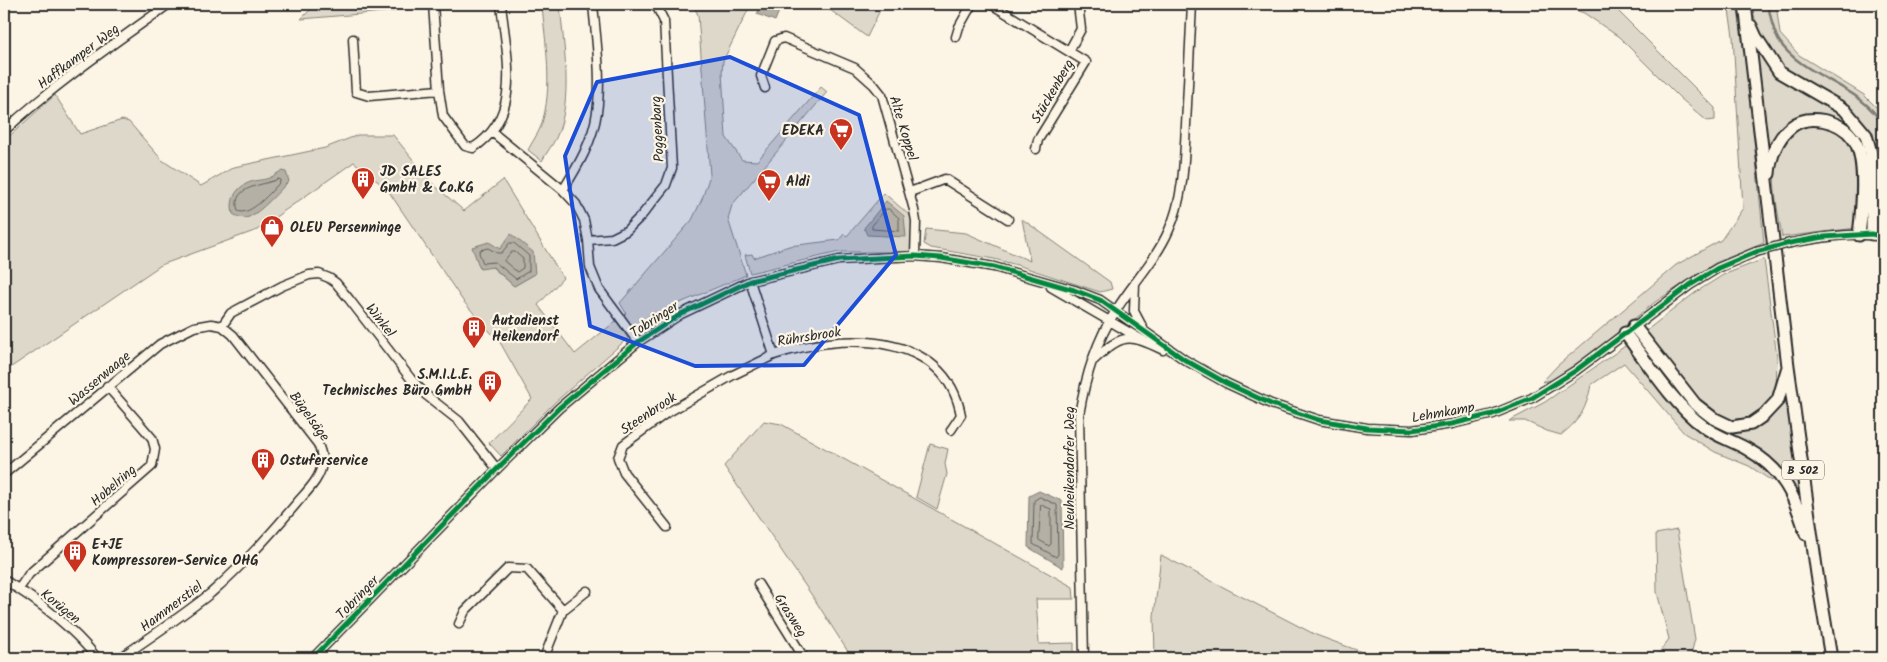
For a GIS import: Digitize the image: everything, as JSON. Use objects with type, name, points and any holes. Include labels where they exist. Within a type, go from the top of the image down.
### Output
[{"type":"highway","name":"B 502","points":[[1745,4],[1788,366],[1817,574],[1832,658]]},
{"type":"highway","points":[[1747,16],[1756,37],[1779,72],[1845,110],[1866,135],[1871,153],[1878,236]]},
{"type":"highway","points":[[1767,194],[1770,161],[1780,139],[1791,127],[1803,121],[1822,120],[1840,126],[1853,138],[1863,165],[1859,235]]},
{"type":"highway","points":[[1629,329],[1695,404],[1713,418],[1732,426],[1751,424],[1778,400],[1788,366]]},
{"type":"highway","points":[[1629,329],[1679,403],[1703,426],[1747,449],[1772,466],[1797,505],[1817,574]]},
{"type":"street","name":"Haffkamper Weg","points":[[4,131],[28,109],[103,50],[169,4]]},
{"type":"street","points":[[433,4],[438,90],[443,116],[465,146],[472,148],[482,142],[492,132],[507,104],[509,79],[501,4]]},
{"type":"street","points":[[563,190],[577,168],[588,144],[597,114],[599,94],[594,4]]},
{"type":"street","name":"Poggenbarg","points":[[588,240],[612,238],[626,231],[642,215],[666,185],[672,168],[664,21],[653,4]]},
{"type":"street","points":[[956,37],[959,27],[972,4]]},
{"type":"street","name":"Stückenberg","points":[[991,4],[1086,62],[1038,140],[1036,149]]},
{"type":"street","name":"Stückenberg","points":[[1069,51],[1081,29],[1078,4]]},
{"type":"street","name":"Neuheikendorfer Weg","points":[[1084,658],[1079,416],[1084,387],[1091,363],[1109,322],[1153,260],[1170,230],[1179,200],[1184,157],[1192,4]]},
{"type":"street","name":"Alte Koppel","points":[[765,88],[761,76],[775,41],[784,38],[855,68],[874,86],[882,96],[910,192],[916,221],[915,256]]},
{"type":"street","points":[[353,40],[356,92],[369,96],[438,90]]},
{"type":"street","points":[[492,132],[563,190],[576,204],[584,220],[590,267],[599,289],[638,342]]},
{"type":"street","points":[[910,192],[946,179],[1008,219]]},
{"type":"street","points":[[1859,235],[1878,236]]},
{"type":"street","name":"Lehmkamp","points":[[1148,339],[1247,394],[1271,404],[1319,420],[1367,428],[1412,430],[1452,424],[1493,414],[1532,398],[1575,371],[1629,329],[1718,268],[1756,252],[1790,242],[1824,237],[1859,235]]},
{"type":"street","name":"Tobringer","points":[[313,658],[559,408],[638,342],[681,314],[750,281],[838,260],[915,256],[972,262],[1038,280],[1074,290],[1100,300],[1115,311]]},
{"type":"street","name":"Winkel","points":[[222,326],[231,312],[282,286],[309,275],[319,274],[329,278],[336,283],[411,378],[426,395],[467,430],[497,469]]},
{"type":"street","name":"Tobringer","points":[[1038,280],[1109,322]]},
{"type":"street","name":"Rührsbrook","points":[[750,281],[774,356],[814,345],[844,342],[887,344],[915,352],[934,365],[952,387],[958,399],[961,415],[952,430]]},
{"type":"street","points":[[1135,283],[1134,302],[1136,315],[1148,339]]},
{"type":"street","points":[[1115,311],[1148,339]]},
{"type":"street","points":[[1109,322],[1148,339]]},
{"type":"street","name":"Wasserwaage","points":[[4,474],[160,344],[194,327],[211,324],[222,326]]},
{"type":"street","name":"Bügelsäge","points":[[222,326],[233,335],[318,444],[321,453],[322,463],[314,483],[277,527]]},
{"type":"street","points":[[1091,363],[1117,341],[1127,338],[1148,339]]},
{"type":"street","name":"Steenbrook","points":[[667,527],[624,473],[618,458],[623,445],[672,410],[733,375],[774,356]]},
{"type":"street","name":"Hobelring","points":[[19,589],[29,574],[152,466],[155,449],[152,438],[108,386]]},
{"type":"street","name":"Hammerstiel","points":[[120,658],[213,591],[277,527]]},
{"type":"street","points":[[459,624],[465,611],[508,568],[527,568],[564,610]]},
{"type":"street","name":"Korügen","points":[[4,580],[52,613],[74,631],[97,658]]},
{"type":"street","name":"Grasweg","points":[[758,584],[804,658]]},
{"type":"street","points":[[544,658],[564,610],[587,590]]},
{"type":"highlighted area","points":[[730,57],[859,115],[896,255],[804,365],[695,366],[590,326],[565,156],[597,82]]},
{"type":"shaded area","points":[[316,4],[395,4],[396,11],[301,19]]},
{"type":"shaded area","points":[[542,4],[560,4],[566,89],[565,107],[556,138],[542,161],[528,150],[541,126],[547,96],[548,81]]},
{"type":"shaded area","points":[[693,4],[751,4],[723,61],[722,72],[726,137],[742,160],[757,161],[821,87],[827,92],[732,205],[728,219],[746,275],[673,306],[637,337],[622,317],[626,313],[620,303],[692,220],[710,175],[698,15]]},
{"type":"shaded area","points":[[818,4],[873,4],[880,10],[867,37],[826,7]]},
{"type":"shaded area","points":[[1558,4],[1611,4],[1715,108],[1715,120],[1707,121],[1680,98],[1619,37],[1584,13]]},
{"type":"shaded area","points":[[1728,4],[1737,4],[1748,77],[1764,243],[1715,263],[1655,302],[1591,354],[1552,380],[1542,382],[1557,366],[1676,265],[1721,240],[1743,208],[1733,36]]},
{"type":"shaded area","points":[[1751,4],[1776,4],[1780,34],[1799,55],[1864,95],[1883,114],[1883,231],[1877,229],[1878,180],[1875,145],[1847,107],[1782,68],[1760,37]]},
{"type":"shaded area","points":[[1752,36],[1761,53],[1846,116],[1863,136],[1870,154],[1869,223],[1866,223],[1866,159],[1842,123],[1797,119],[1766,158]]},
{"type":"shaded area","points":[[55,95],[80,134],[122,120],[129,122],[162,160],[201,186],[234,167],[325,148],[358,135],[393,135],[433,184],[464,211],[503,180],[563,278],[538,305],[575,354],[616,321],[628,338],[554,403],[501,456],[489,443],[532,399],[501,344],[463,301],[387,189],[354,162],[257,230],[161,265],[4,372],[4,141]],"holes":[[[492,267],[535,274],[514,286]]]},
{"type":"shaded area","points":[[1810,123],[1838,129],[1852,143],[1860,163],[1857,228],[1782,237],[1775,188],[1777,156],[1783,142],[1794,131]]},
{"type":"shaded area","points":[[884,193],[916,221],[915,252],[839,252],[750,273],[745,255],[752,254],[754,258],[789,246],[839,240],[844,234],[847,236]]},
{"type":"shaded area","points":[[1022,219],[1110,282],[1112,289],[1100,292],[1017,265],[931,248],[924,244],[926,229],[966,233],[1030,261]]},
{"type":"shaded area","points":[[1764,259],[1777,357],[1776,389],[1765,409],[1747,419],[1726,420],[1696,400],[1643,333],[1696,292],[1723,275]]},
{"type":"shaded area","points":[[1636,337],[1702,416],[1745,427],[1786,385],[1801,491],[1797,492],[1784,471],[1768,456],[1721,434],[1691,411],[1633,339]]},
{"type":"shaded area","points":[[1628,344],[1676,403],[1774,473],[1772,481],[1749,466],[1715,452],[1684,433],[1624,363],[1591,385],[1582,413],[1561,435],[1525,421],[1509,421],[1545,402]]},
{"type":"shaded area","points":[[764,421],[781,424],[1073,587],[1074,599],[1036,599],[1039,644],[1074,643],[1074,658],[852,658],[724,466]]},
{"type":"shaded area","points":[[930,444],[948,449],[945,464],[947,474],[937,509],[916,497]]},
{"type":"shaded area","points":[[1677,530],[1695,639],[1690,658],[1655,658],[1669,639],[1657,592],[1656,534]]},
{"type":"shaded area","points":[[1161,555],[1316,635],[1378,658],[1155,658],[1154,616]]},
{"type":"water","points":[[762,4],[782,4],[775,21],[757,14]]},
{"type":"water","points":[[281,171],[286,172],[289,181],[264,206],[249,217],[245,218],[233,214],[232,202],[236,193],[243,185],[272,177]]},
{"type":"water","points":[[886,201],[904,216],[906,237],[867,235],[864,228]]},
{"type":"water","points":[[511,234],[533,252],[535,274],[514,286],[493,267],[480,269],[472,247],[489,242],[500,249]]},
{"type":"water","points":[[1039,491],[1062,501],[1063,568],[1028,547],[1029,496]]},
{"type":"waterway","points":[[1768,4],[1777,37],[1790,54],[1817,74],[1861,100],[1874,112],[1883,126]]},
{"type":"cycle path","points":[[313,658],[559,408],[638,342],[681,314],[750,281],[839,260],[915,256],[941,258],[994,267],[1074,290],[1100,300],[1185,360],[1226,383],[1271,404],[1319,420],[1367,428],[1412,430],[1452,424],[1493,414],[1532,398],[1575,371],[1690,285],[1718,268],[1756,252],[1824,237],[1872,234],[1883,237]]},
{"type":"place","name":"EDEKA","points":[[841,151]]},
{"type":"place","name":"JD SALES GmbH & Co.KG","points":[[363,200]]},
{"type":"place","name":"Aldi","points":[[769,202]]},
{"type":"place","name":"OLEU Persenninge","points":[[272,248]]},
{"type":"place","name":"Autodienst Heikendorf","points":[[474,349]]},
{"type":"place","name":"S.M.I.L.E. Technisches Büro GmbH","points":[[490,403]]},
{"type":"place","name":"Ostuferservice","points":[[263,481]]},
{"type":"place","name":"E+JE Kompressoren-Service OHG","points":[[75,573]]}]
